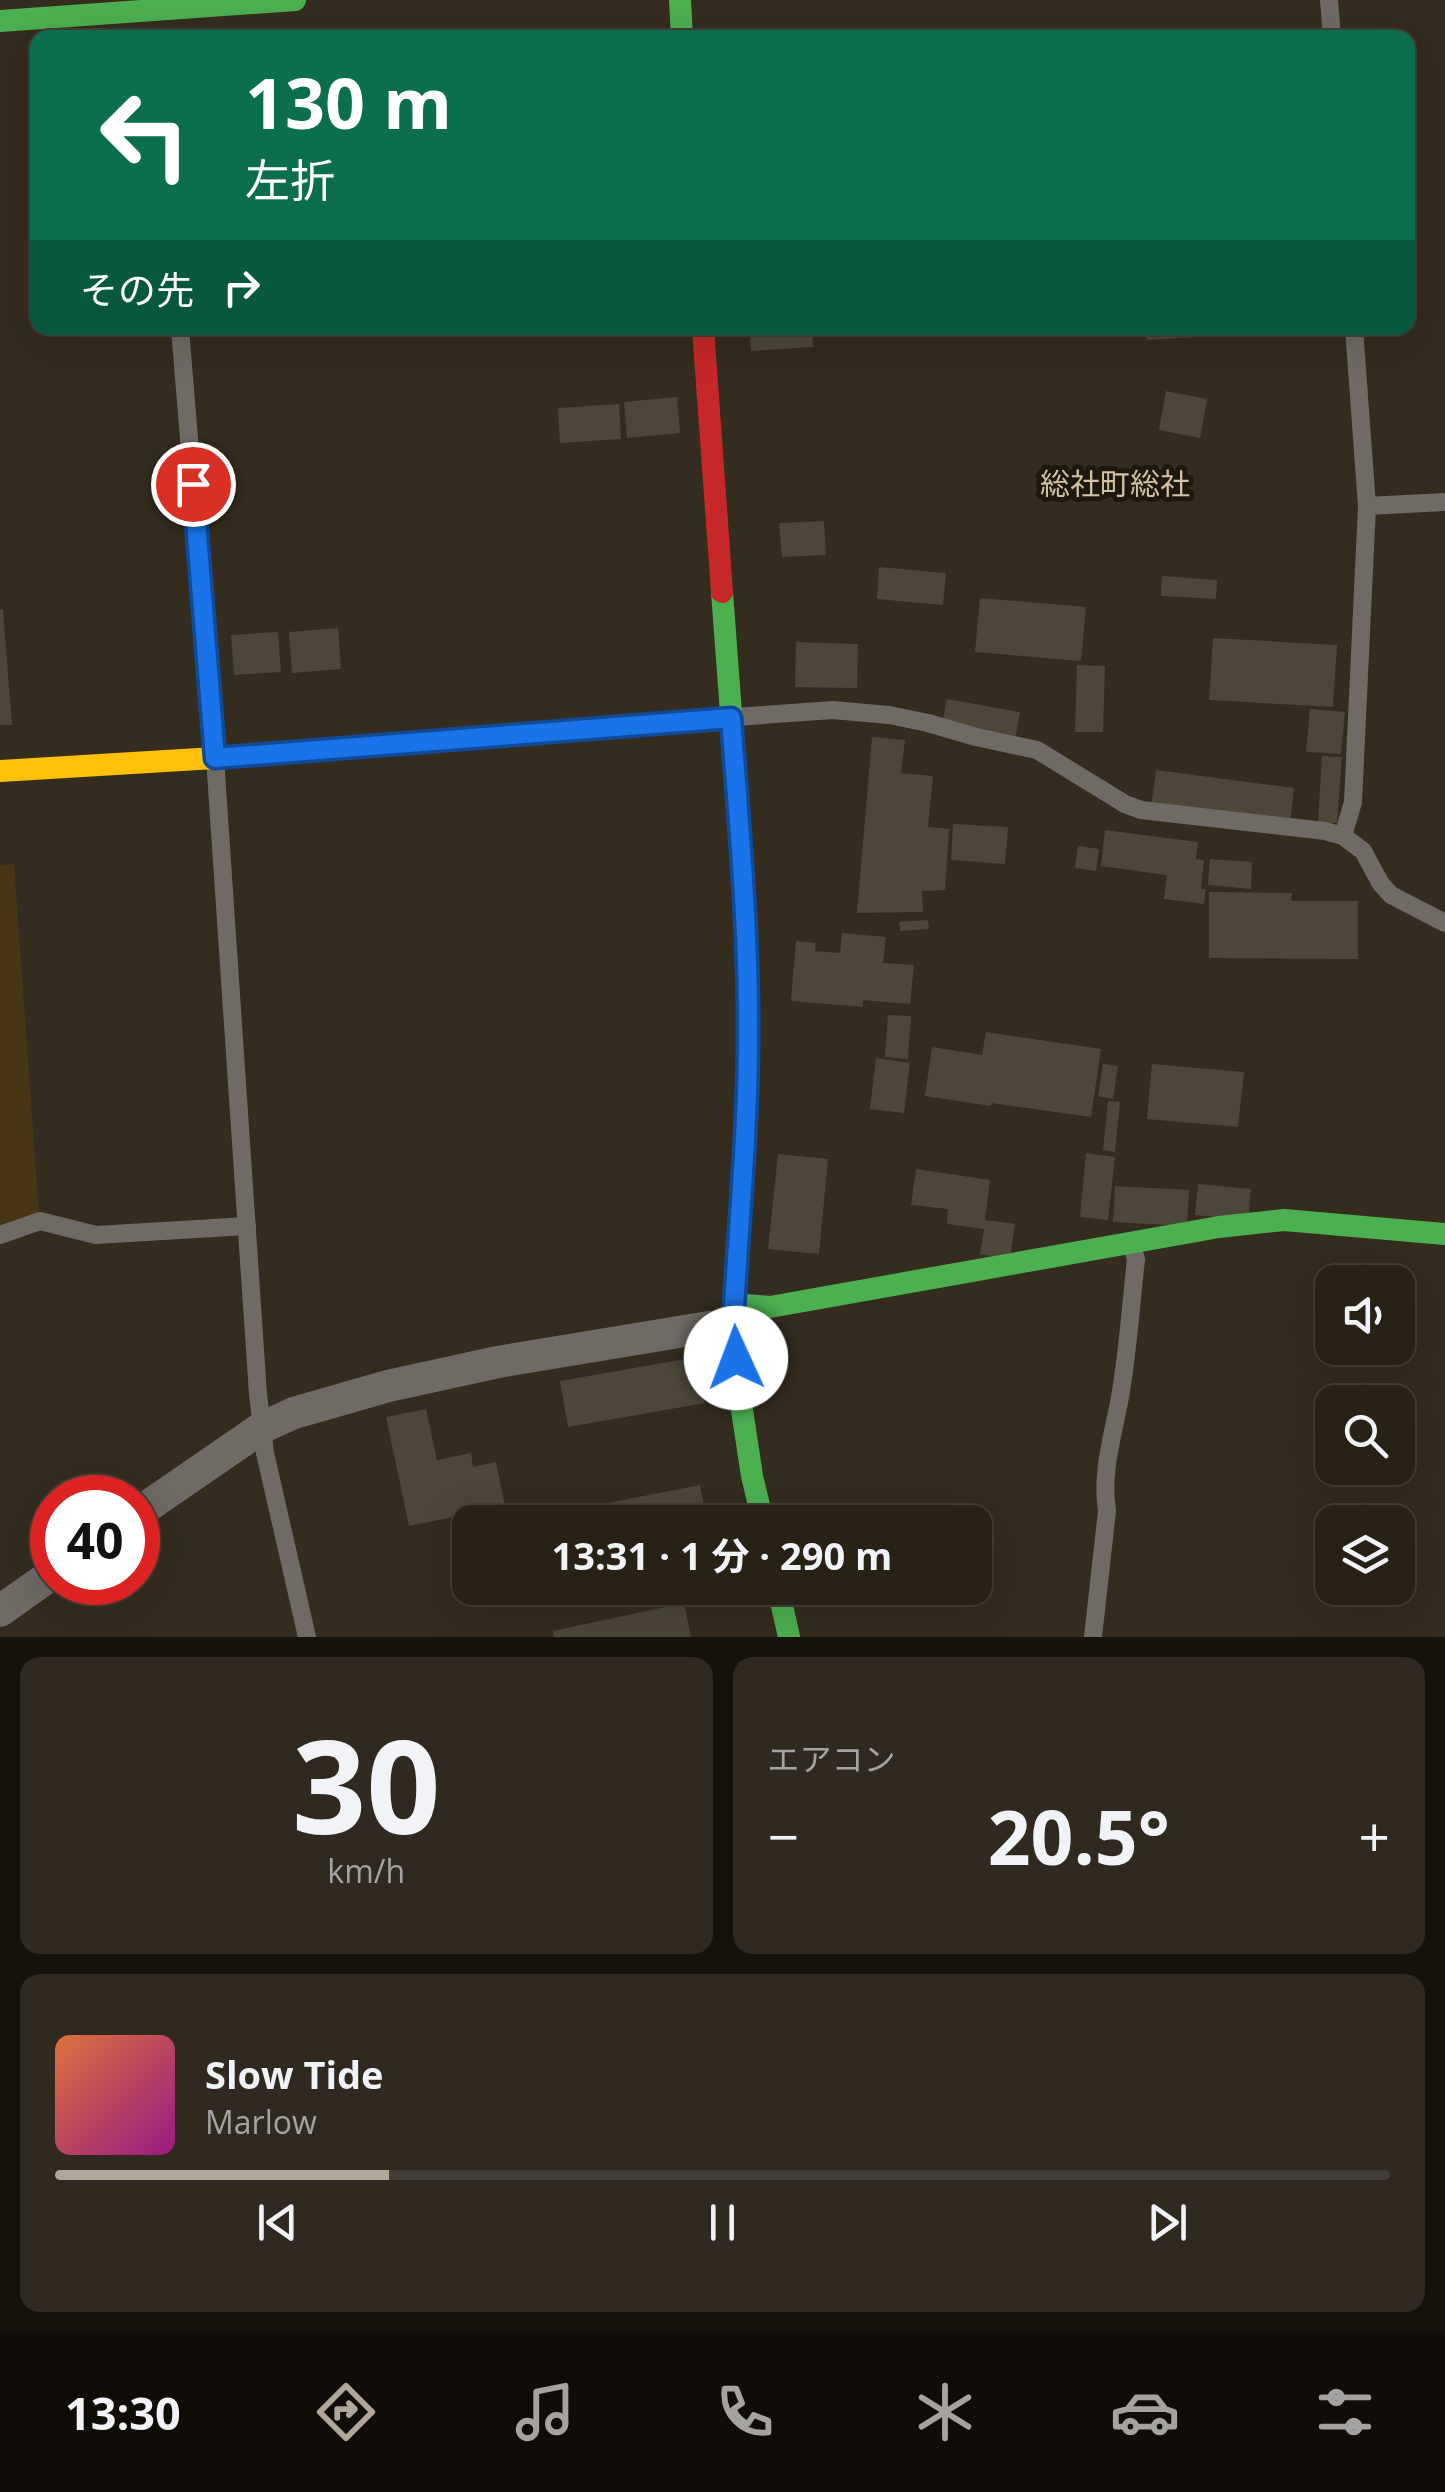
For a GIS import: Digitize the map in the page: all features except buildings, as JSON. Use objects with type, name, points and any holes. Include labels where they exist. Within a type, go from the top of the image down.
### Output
[{"type":"street","points":[[0,22],[295,0]]},
{"type":"street","points":[[680,0],[682,30]]},
{"type":"street","points":[[704,335],[744,887],[748,1035],[734,1315],[741,1408],[759,1505]]},
{"type":"street","points":[[0,771],[731,718]]},
{"type":"street","points":[[160,1499],[263,1427],[325,1403],[498,1362],[709,1327],[734,1315],[770,1307],[1219,1227],[1284,1220],[1445,1234]]},
{"type":"street","points":[[0,1610],[30,1589]]},
{"type":"street","points":[[782,1605],[789,1637]]},
{"type":"lane","points":[[1329,0],[1331,30]]},
{"type":"lane","points":[[181,335],[215,758],[258,1394],[265,1453],[308,1637]]},
{"type":"lane","points":[[1344,836],[1353,802],[1366,506],[1354,335]]},
{"type":"lane","points":[[1366,506],[1445,502]]},
{"type":"lane","points":[[731,718],[833,710],[889,715],[1038,750],[1141,810],[1344,836],[1363,851],[1391,894],[1445,923]]},
{"type":"lane","points":[[0,1235],[40,1221],[96,1234],[247,1226]]},
{"type":"lane","points":[[1093,1637],[1107,1511],[1105,1469],[1120,1394],[1136,1258],[1131,1243]]},
{"type":"shaded area","points":[[14,864],[39,1215],[0,1228],[0,865]]},
{"type":"traffic: fast","points":[[0,21],[295,0]]},
{"type":"traffic: fast","points":[[680,0],[682,30]]},
{"type":"traffic: fast","points":[[722,592],[744,887],[748,1035],[733,1327],[739,1390],[759,1505]]},
{"type":"traffic: fast","points":[[490,737],[731,718]]},
{"type":"traffic: fast","points":[[734,1304],[770,1307],[1219,1227],[1284,1220],[1445,1234]]},
{"type":"traffic: fast","points":[[782,1605],[789,1637]]},
{"type":"traffic: slow","points":[[0,771],[490,737]]},
{"type":"traffic: jam","points":[[704,335],[722,592]]},
{"type":"district","name":"総社町総社","points":[[1115,485]]},
{"type":"route","points":[[193,484],[215,758],[731,718],[744,887],[748,1035],[733,1326],[736,1358]]}]
